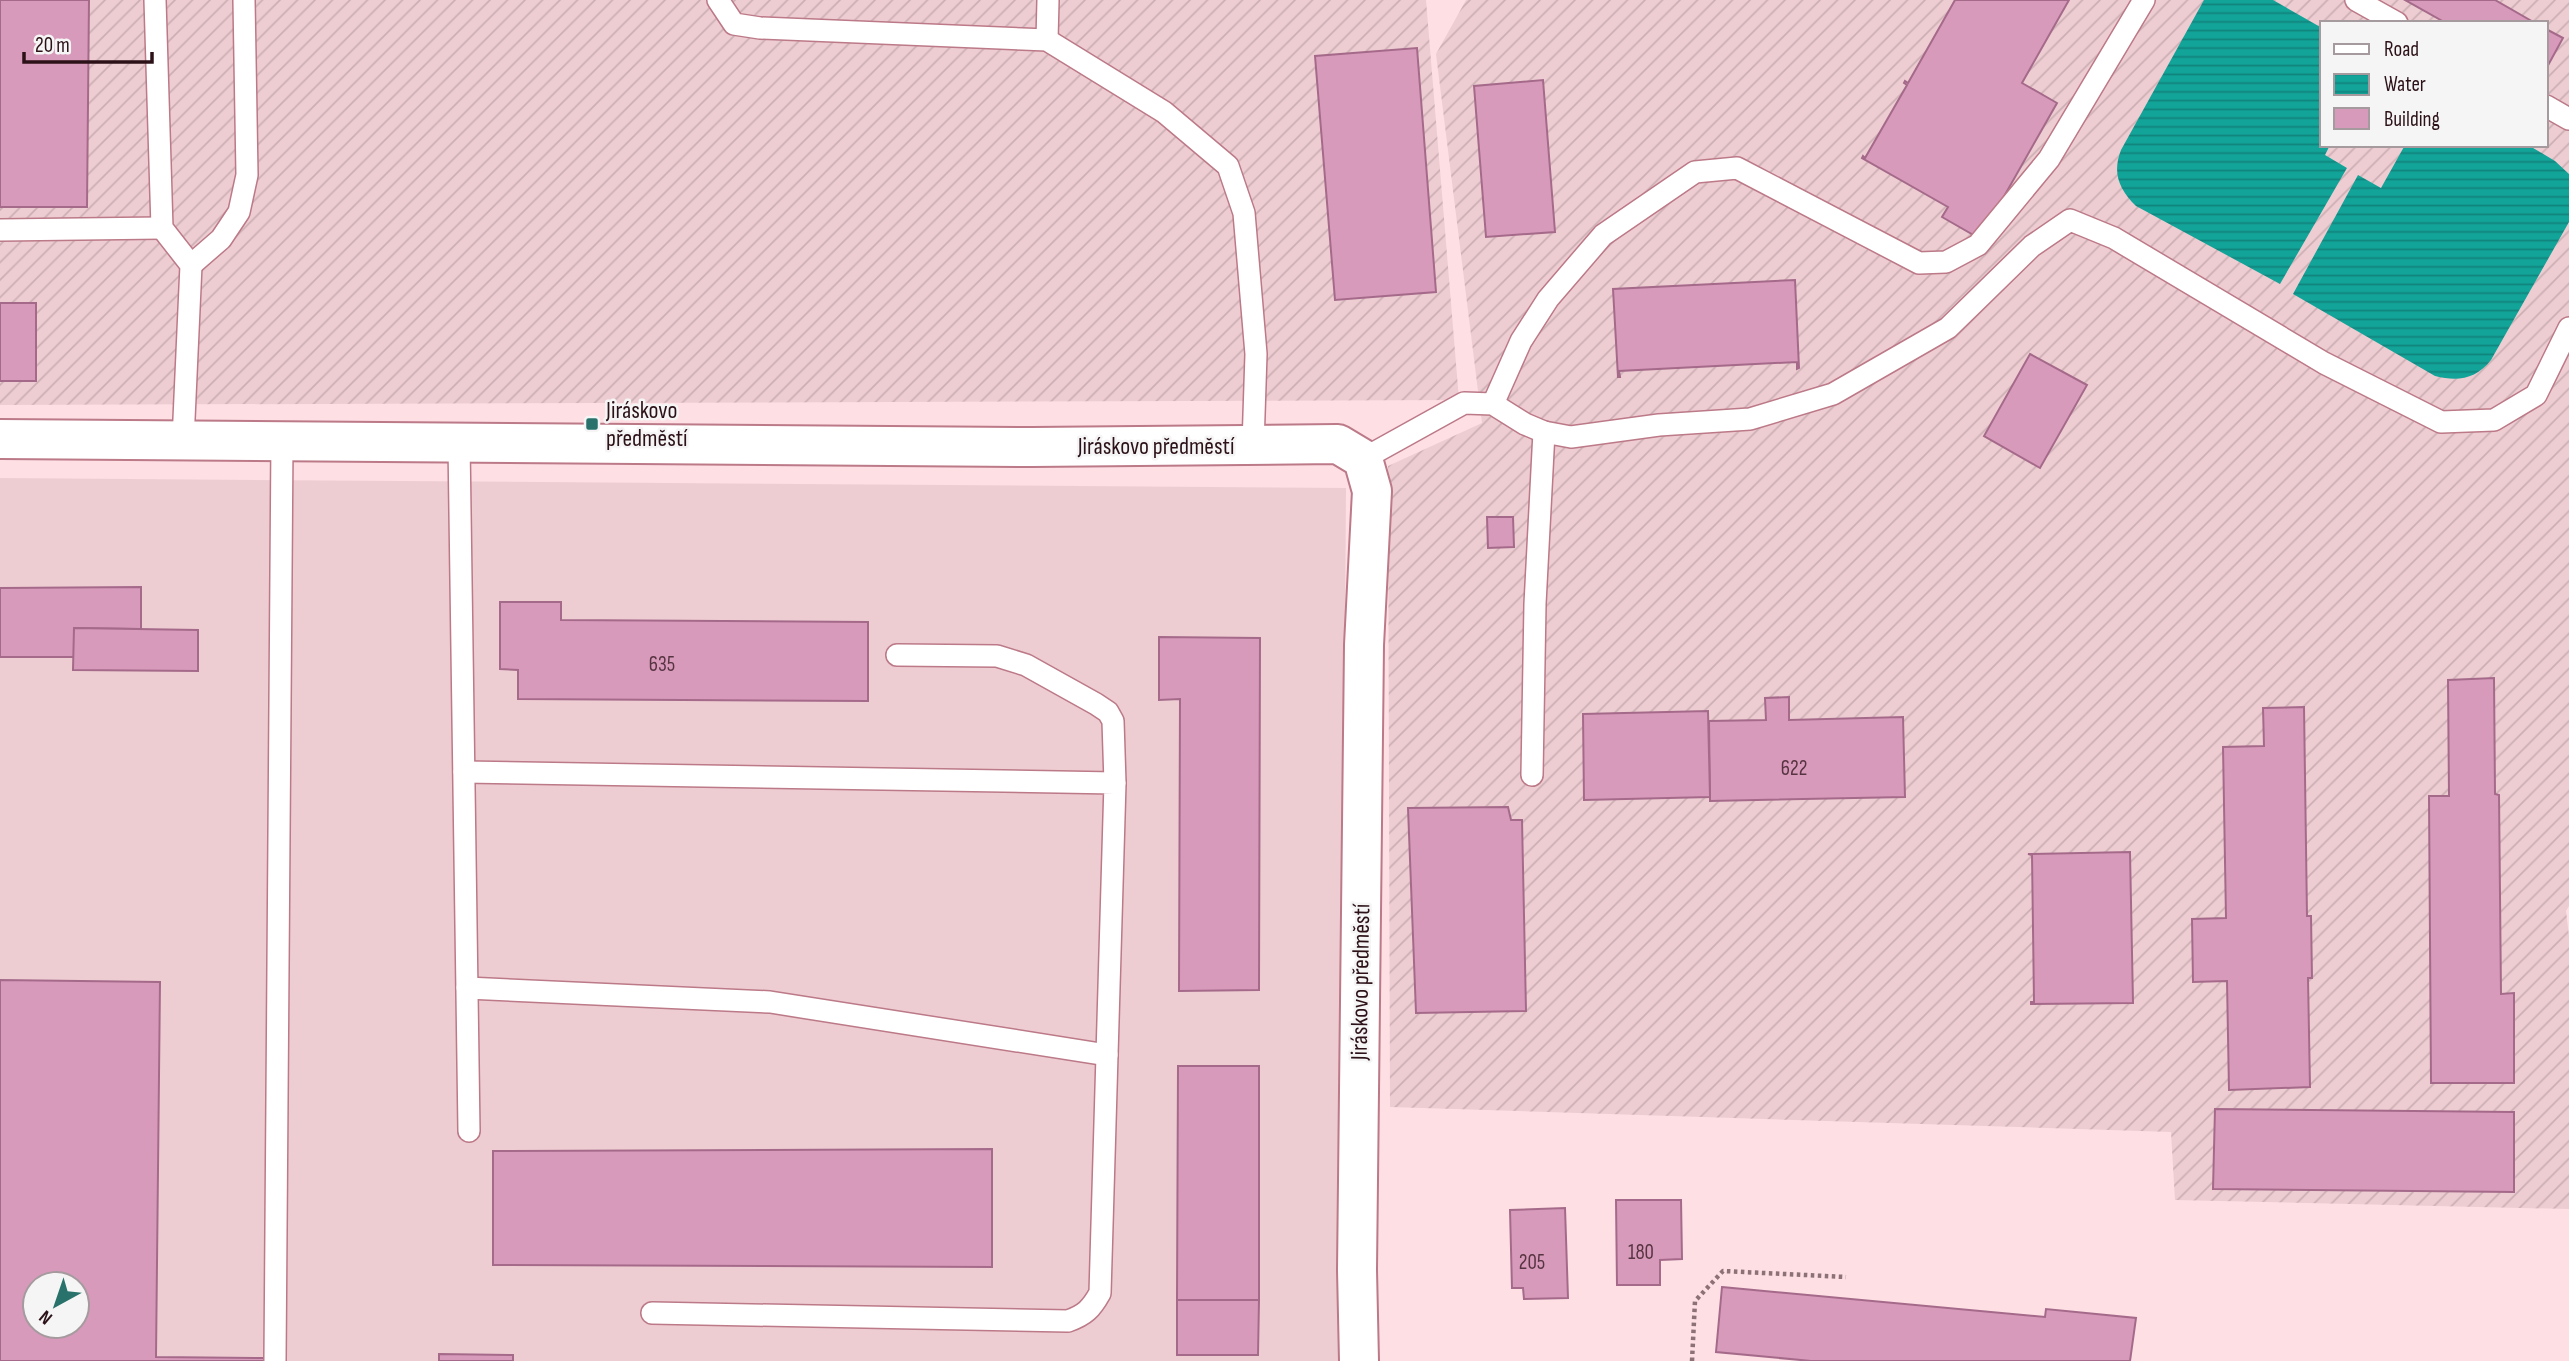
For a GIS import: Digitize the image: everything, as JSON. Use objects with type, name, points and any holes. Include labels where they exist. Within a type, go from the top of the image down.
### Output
[{"type":"street","name":"Jiráskovo předměstí","points":[[0,439],[1018,447],[1338,443],[1363,459],[1372,491],[1364,645],[1357,1270],[1359,1361]]},
{"type":"lane","points":[[155,0],[162,228],[191,265],[183,441]]},
{"type":"lane","points":[[191,265],[221,239],[239,212],[247,175],[244,0]]},
{"type":"lane","points":[[718,0],[734,23],[760,27],[1047,40],[1164,113],[1228,166],[1244,213],[1256,354],[1252,445]]},
{"type":"lane","points":[[1047,40],[1048,0]]},
{"type":"lane","points":[[1493,404],[1521,341],[1548,299],[1603,235],[1695,172],[1737,168],[1919,262],[1946,262],[1978,245],[2049,159],[2144,0]]},
{"type":"lane","points":[[2356,0],[2393,21]]},
{"type":"lane","points":[[2548,107],[2569,119]]},
{"type":"lane","points":[[1363,459],[1464,403],[1493,404],[1525,424],[1544,432],[1571,437],[1659,425],[1750,419],[1833,394],[1948,328],[2032,246],[2070,220],[2114,238],[2324,363],[2441,422],[2494,420],[2536,395],[2569,328]]},
{"type":"lane","points":[[0,230],[162,228]]},
{"type":"lane","points":[[1532,775],[1535,604],[1544,432]]},
{"type":"lane","points":[[275,1361],[282,441]]},
{"type":"lane","points":[[459,443],[469,1131]]},
{"type":"lane","points":[[652,1313],[1068,1321],[1081,1317],[1092,1309],[1100,1293],[1115,783],[1113,721],[1108,712],[1096,704],[1026,665],[997,656],[897,655]]},
{"type":"lane","points":[[464,772],[1115,783]]},
{"type":"lane","points":[[467,988],[770,1002],[1107,1055]]},
{"type":"path","points":[[1692,1361],[1695,1301],[1723,1271],[1846,1277]]},
{"type":"shaded area","points":[[0,0],[1426,0],[1459,400],[0,405]]},
{"type":"shaded area","points":[[1466,0],[2569,0],[2569,906],[2566,911],[2569,936],[2569,1209],[2175,1200],[2171,1132],[1390,1107],[1388,466],[1482,423],[1436,54]]},
{"type":"shaded area","points":[[0,478],[1346,488],[1340,1361],[0,1361]]},
{"type":"water","points":[[2204,0],[2273,0],[2320,27],[2320,147],[2329,147],[2325,155],[2347,168],[2280,284],[2136,206],[2121,187],[2117,173],[2121,150]]},
{"type":"water","points":[[2404,147],[2531,147],[2555,161],[2569,174],[2569,222],[2491,360],[2473,375],[2459,379],[2435,376],[2293,294],[2358,175],[2381,188]]},
{"type":"building","points":[[0,0],[89,0],[87,207],[0,207]]},
{"type":"building","points":[[1955,0],[2069,0],[2022,83],[2057,103],[1985,230],[1977,237],[1942,217],[1948,207],[1862,158],[1865,158],[1907,85],[1905,81],[1908,83]]},
{"type":"building","points":[[2405,0],[2495,0],[2532,21],[2442,21]]},
{"type":"building","points":[[2548,30],[2563,38],[2548,65]]},
{"type":"building","points":[[1417,48],[1436,292],[1335,300],[1315,56]]},
{"type":"building","points":[[1543,80],[1555,232],[1486,237],[1474,86]]},
{"type":"building","points":[[1795,280],[1799,368],[1797,369],[1797,362],[1619,371],[1618,377],[1613,289]]},
{"type":"building","points":[[0,303],[36,303],[36,381],[0,381]]},
{"type":"building","points":[[2030,354],[2087,385],[2040,468],[1984,436]]},
{"type":"building","points":[[1487,517],[1513,517],[1514,547],[1488,548]]},
{"type":"building","points":[[141,587],[141,629],[74,628],[74,657],[0,657],[0,588]]},
{"type":"building","points":[[500,602],[561,602],[561,620],[868,622],[868,701],[518,699],[518,670],[500,669]]},
{"type":"building","points":[[74,628],[198,630],[198,671],[73,670]]},
{"type":"building","points":[[1159,637],[1260,638],[1259,990],[1179,991],[1180,699],[1159,700]]},
{"type":"building","points":[[2494,678],[2495,794],[2499,795],[2501,994],[2514,993],[2514,1083],[2431,1083],[2429,796],[2449,796],[2448,680]]},
{"type":"building","points":[[1789,697],[1789,720],[1903,717],[1905,797],[1710,801],[1709,721],[1766,720],[1765,698]]},
{"type":"building","points":[[2304,707],[2307,916],[2311,916],[2312,978],[2308,978],[2310,1087],[2229,1090],[2227,981],[2193,982],[2192,919],[2226,918],[2223,747],[2264,746],[2263,708]]},
{"type":"building","points":[[1708,711],[1710,797],[1584,800],[1583,714]]},
{"type":"building","points":[[1508,807],[1511,820],[1522,820],[1526,1011],[1416,1013],[1408,808]]},
{"type":"building","points":[[2130,852],[2133,1003],[2031,1004],[2034,1002],[2032,855],[2028,854]]},
{"type":"building","points":[[0,980],[160,982],[156,1357],[264,1358],[264,1361],[0,1361]]},
{"type":"building","points":[[1178,1066],[1259,1066],[1259,1300],[1177,1300]]},
{"type":"building","points":[[2215,1109],[2514,1112],[2514,1192],[2213,1189]]},
{"type":"building","points":[[992,1149],[992,1267],[493,1265],[493,1151]]},
{"type":"building","points":[[1616,1200],[1681,1200],[1682,1259],[1660,1260],[1660,1285],[1617,1285]]},
{"type":"building","points":[[1565,1208],[1568,1298],[1524,1299],[1523,1288],[1512,1288],[1510,1210]]},
{"type":"building","points":[[1722,1287],[2045,1317],[2046,1309],[2136,1318],[2130,1361],[1811,1361],[1716,1352]]},
{"type":"building","points":[[1177,1300],[1259,1300],[1258,1355],[1177,1355]]},
{"type":"building","points":[[439,1354],[513,1355],[513,1361],[439,1361]]},
{"type":"place","name":"Jiráskovo předměstí","points":[[592,424]]}]
